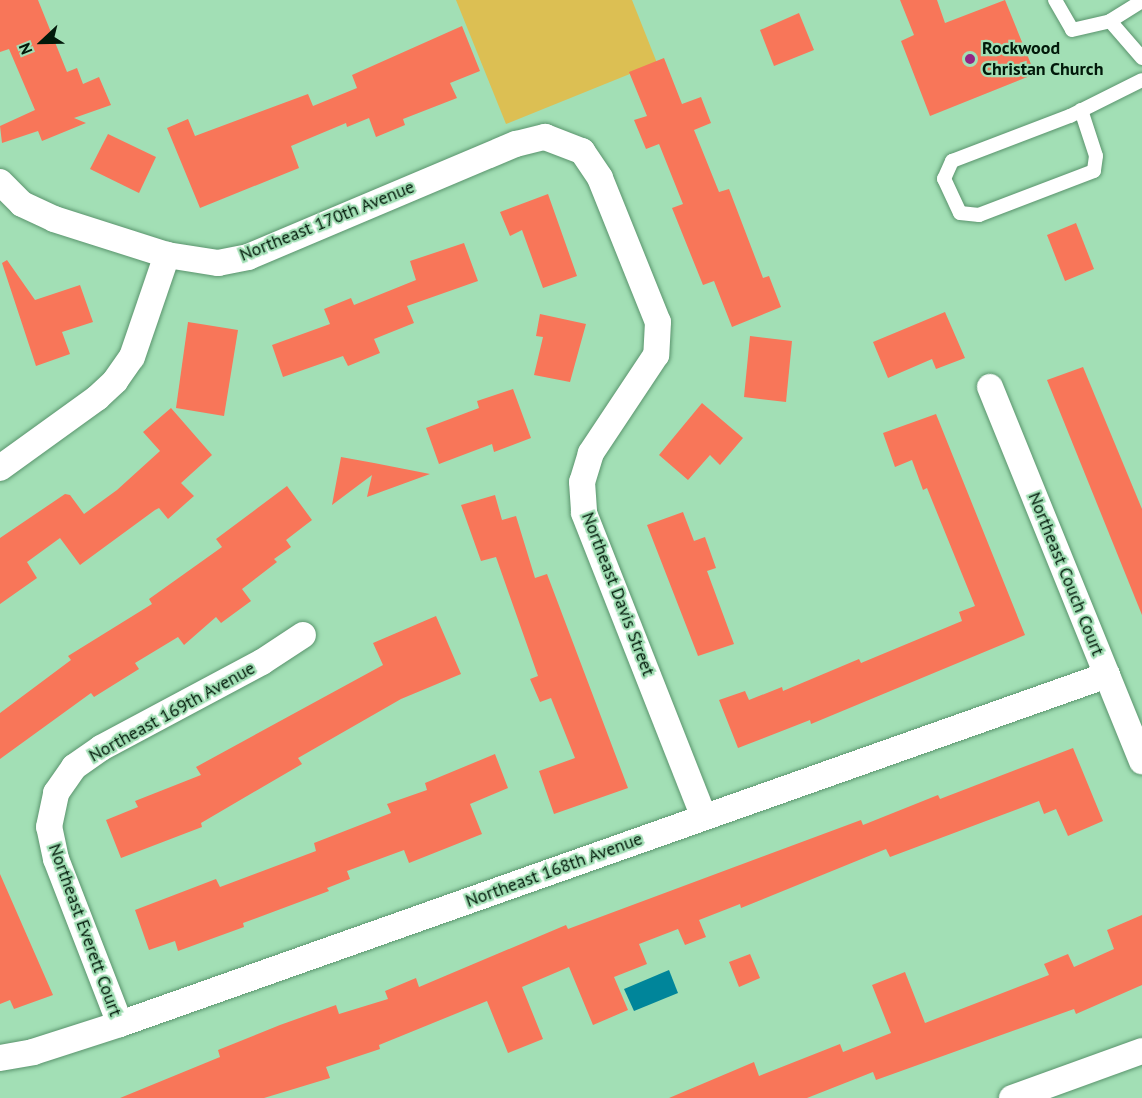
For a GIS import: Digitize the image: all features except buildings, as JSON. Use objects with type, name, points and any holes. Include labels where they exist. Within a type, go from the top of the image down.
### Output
[{"type":"street","name":"Northeast 170th Avenue","points":[[0,182],[22,204],[54,219],[167,255],[218,263],[248,257],[516,144],[545,137]]},
{"type":"street","name":"Northeast Davis Street","points":[[545,137],[582,151],[600,178],[658,322],[657,355],[591,453],[582,482],[584,513],[704,817]]},
{"type":"street","points":[[0,468],[97,398],[115,381],[132,357],[167,255]]},
{"type":"street","name":"Northeast Couch Court","points":[[990,387],[1142,761]]},
{"type":"street","name":"Northeast 169th Avenue","points":[[54,801],[74,767],[101,748],[262,662],[303,635]]},
{"type":"street","name":"Northeast 168th Avenue","points":[[0,1058],[33,1052],[120,1024],[1107,675]]},
{"type":"street","name":"Northeast Everett Court","points":[[54,801],[49,827],[56,859],[120,1024]]},
{"type":"street","points":[[1012,1098],[1142,1051]]},
{"type":"lane","points":[[1055,0],[1072,30],[1110,21],[1142,1]]},
{"type":"lane","points":[[1110,21],[1142,58]]},
{"type":"lane","points":[[1081,110],[1096,156],[1094,171],[979,214],[960,213],[944,179],[952,161],[1081,110],[1142,80]]},
{"type":"shaded area","points":[[456,0],[632,0],[657,63],[506,124]]},
{"type":"water","points":[[669,970],[678,993],[634,1011],[624,989]]},
{"type":"place","name":"Rockwood Christan Church","points":[[970,59]]}]
